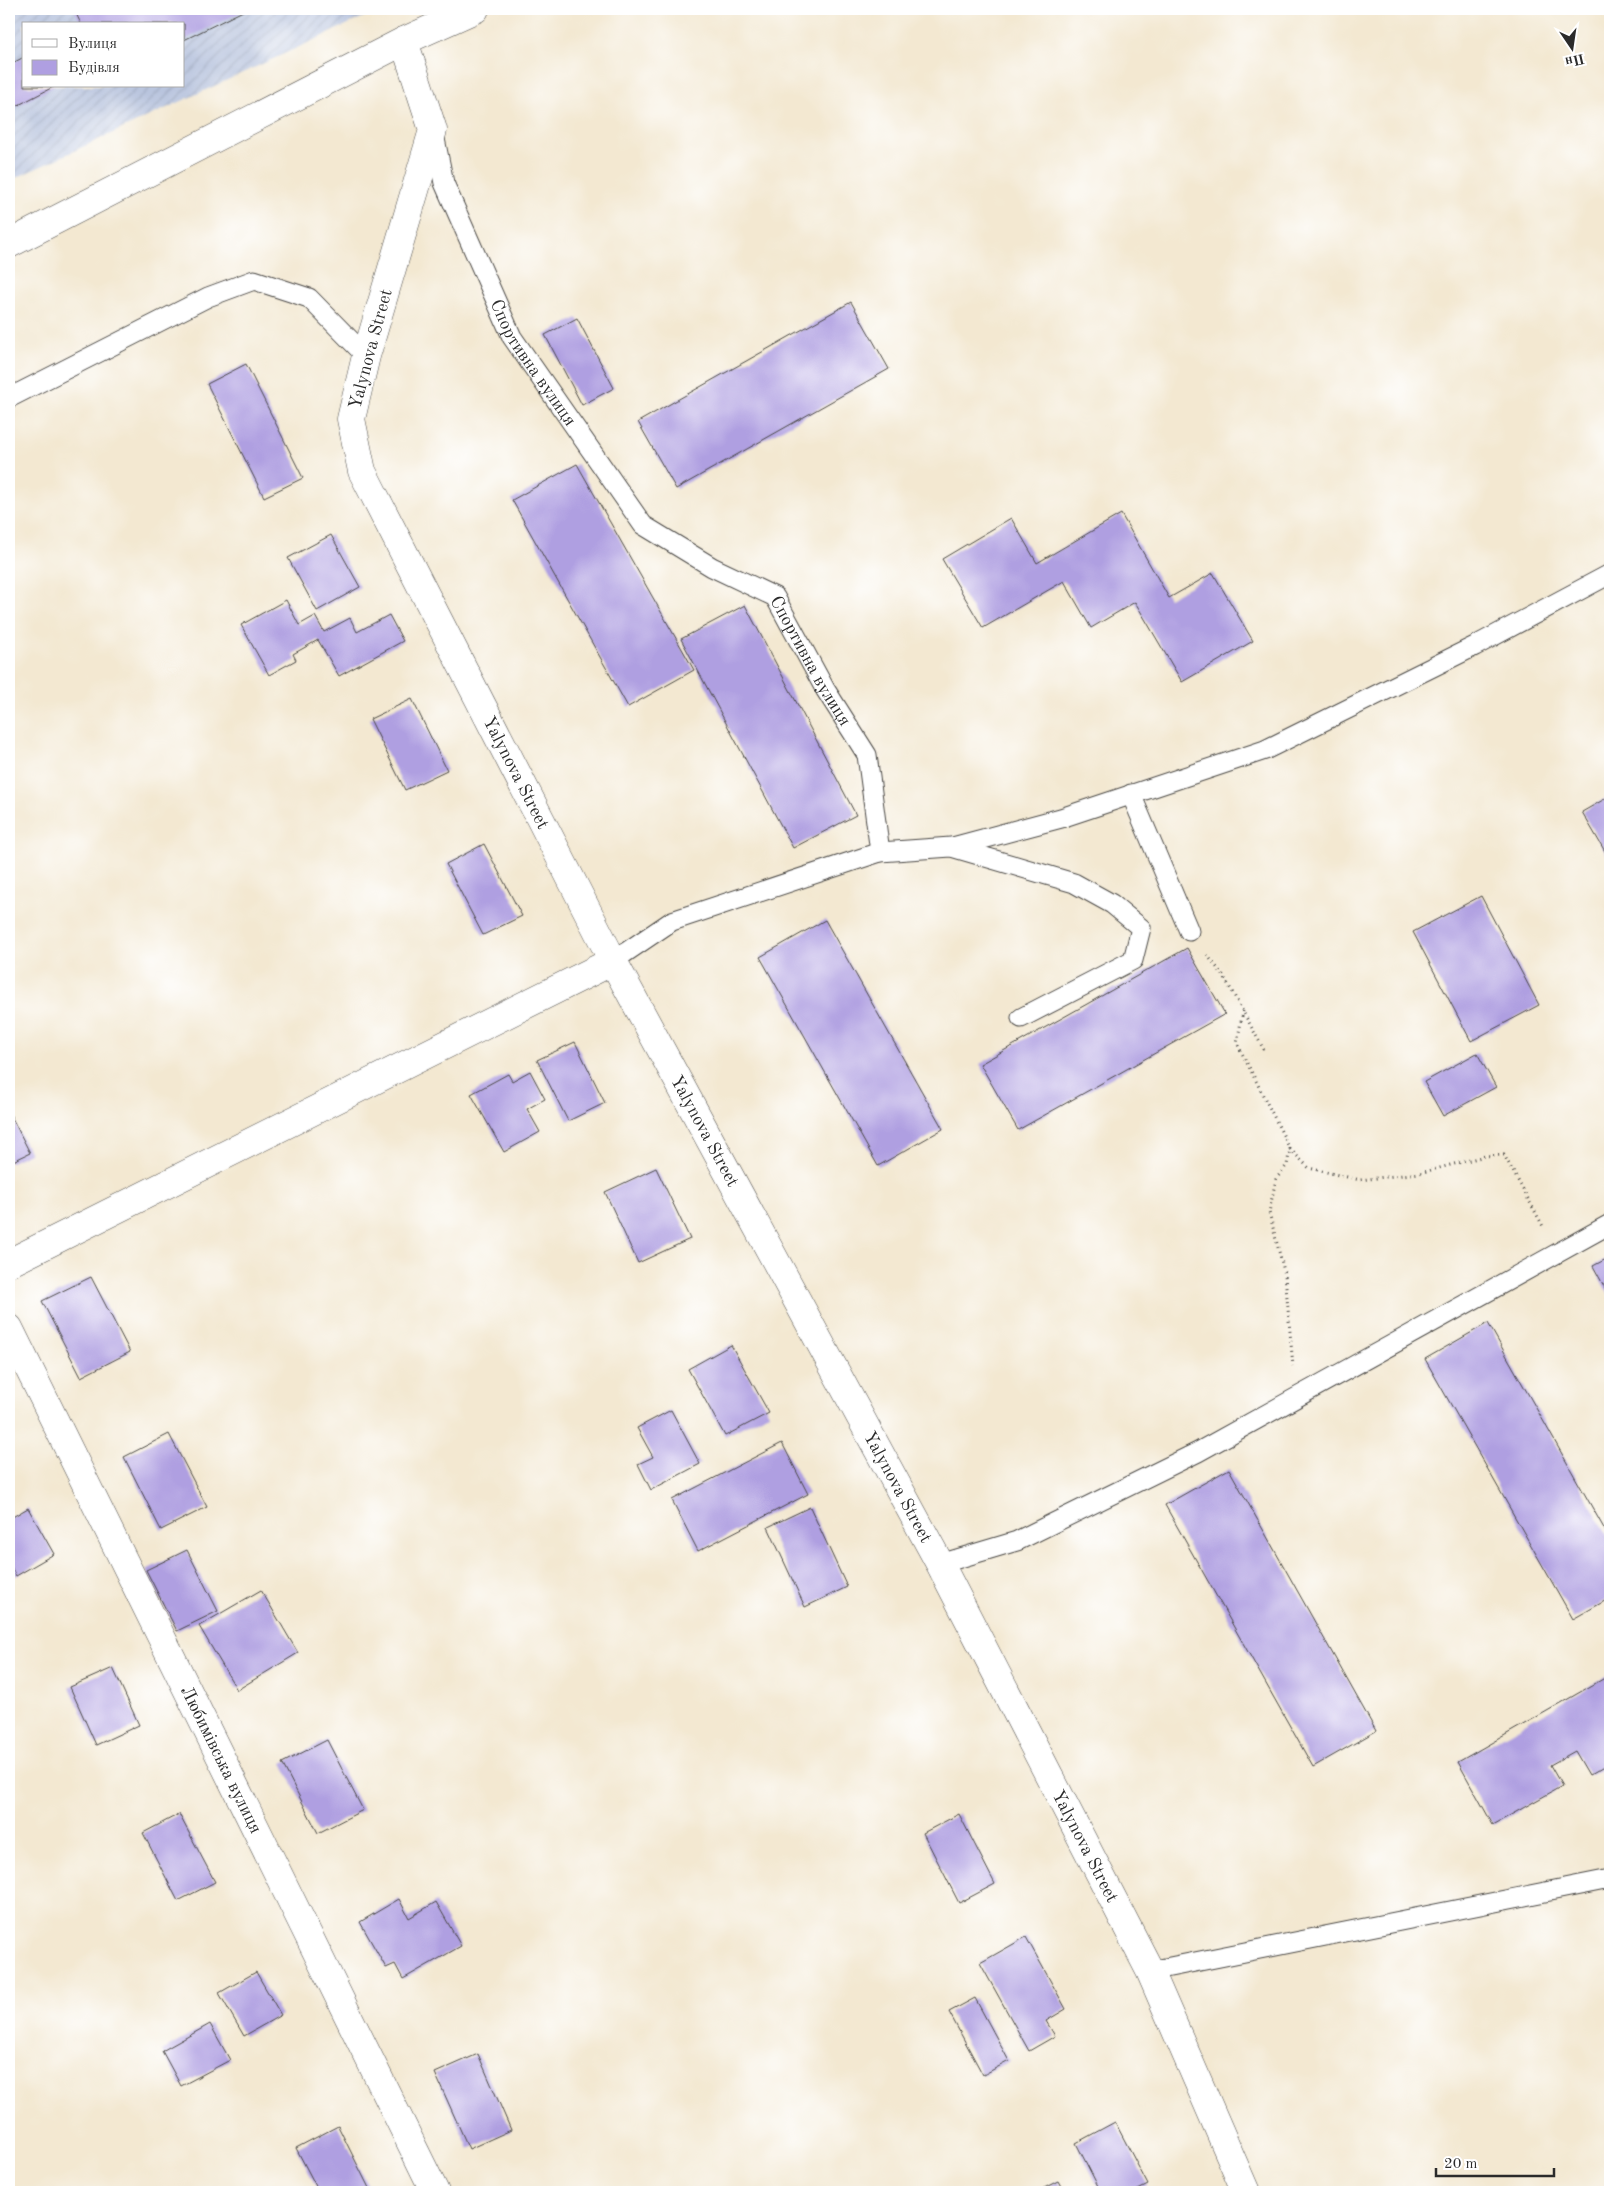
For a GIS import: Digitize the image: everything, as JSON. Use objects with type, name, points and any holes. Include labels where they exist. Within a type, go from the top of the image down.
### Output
[{"type":"street","points":[[9,244],[404,41],[475,9]]},
{"type":"street","points":[[404,41],[433,130]]},
{"type":"street","name":"Yalynova Street","points":[[433,130],[366,356],[351,418],[362,471],[613,961],[940,1564],[1150,1972],[1246,2192]]},
{"type":"street","points":[[9,1263],[613,961]]},
{"type":"street","name":"Любимівська вулиця","points":[[9,1328],[435,2192]]},
{"type":"lane","name":"Спортивна вулиця","points":[[433,130],[444,183],[512,337],[643,525],[712,567],[775,597],[825,689],[867,755],[880,852]]},
{"type":"lane","points":[[9,398],[208,297],[254,280],[309,298],[366,356]]},
{"type":"lane","points":[[613,961],[672,920],[880,852],[951,847],[1061,818],[1265,750],[1474,646],[1610,574]]},
{"type":"lane","points":[[1131,794],[1189,931]]},
{"type":"lane","points":[[951,847],[1074,883],[1112,904],[1141,928],[1133,960],[1021,1018]]},
{"type":"lane","points":[[940,1564],[1017,1541],[1198,1452],[1610,1224]]},
{"type":"lane","points":[[1150,1972],[1610,1879]]},
{"type":"path","points":[[1189,931],[1223,976],[1264,1050]]},
{"type":"path","points":[[1243,1012],[1237,1043],[1290,1149],[1309,1168],[1360,1180],[1420,1173],[1485,1156],[1504,1155],[1557,1254]]},
{"type":"path","points":[[1287,1402],[1293,1370],[1285,1275],[1269,1212],[1276,1179],[1287,1165],[1290,1149]]},
{"type":"shaded area","points":[[9,9],[381,9],[9,181]]},
{"type":"building","points":[[74,9],[247,9],[185,40],[185,22],[80,22]]},
{"type":"building","points":[[22,58],[22,88],[51,88],[9,110],[9,65]]},
{"type":"building","points":[[851,302],[889,369],[676,489],[638,422]]},
{"type":"building","points":[[577,318],[614,388],[582,405],[545,335]]},
{"type":"building","points":[[246,364],[303,478],[264,497],[207,384]]},
{"type":"building","points":[[577,464],[694,670],[628,707],[512,500]]},
{"type":"building","points":[[1121,514],[1169,598],[1213,573],[1253,641],[1182,682],[1135,602],[1091,628],[1064,581],[983,628],[942,559],[1011,518],[1037,563]]},
{"type":"building","points":[[331,535],[360,587],[317,611],[288,558]]},
{"type":"building","points":[[286,600],[299,625],[315,616],[324,632],[350,618],[357,632],[389,615],[403,641],[339,676],[318,640],[293,654],[296,660],[269,675],[241,625]]},
{"type":"building","points":[[745,605],[856,815],[793,848],[681,639]]},
{"type":"building","points":[[412,699],[447,770],[405,790],[370,719]]},
{"type":"building","points":[[1610,796],[1610,860],[1582,812]]},
{"type":"building","points":[[484,844],[522,916],[483,935],[446,864]]},
{"type":"building","points":[[1481,896],[1539,1005],[1471,1041],[1413,932]]},
{"type":"building","points":[[825,920],[943,1129],[878,1166],[760,957]]},
{"type":"building","points":[[1187,948],[1225,1014],[1018,1130],[980,1064]]},
{"type":"building","points":[[575,1042],[605,1103],[568,1121],[537,1060]]},
{"type":"building","points":[[1477,1053],[1496,1087],[1443,1116],[1424,1082]]},
{"type":"building","points":[[530,1071],[545,1099],[527,1109],[540,1132],[504,1152],[471,1094],[508,1074],[512,1081]]},
{"type":"building","points":[[9,1112],[30,1153],[9,1163]]},
{"type":"building","points":[[656,1168],[690,1239],[638,1263],[605,1192]]},
{"type":"building","points":[[1610,1257],[1610,1297],[1593,1266]]},
{"type":"building","points":[[91,1277],[130,1352],[81,1377],[42,1301]]},
{"type":"building","points":[[1488,1323],[1610,1539],[1610,1598],[1573,1619],[1425,1359]]},
{"type":"building","points":[[731,1345],[769,1413],[725,1436],[688,1369]]},
{"type":"building","points":[[671,1410],[700,1464],[651,1490],[638,1464],[653,1457],[637,1428]]},
{"type":"building","points":[[169,1434],[207,1507],[161,1530],[124,1457]]},
{"type":"building","points":[[782,1443],[808,1494],[698,1551],[672,1500]]},
{"type":"building","points":[[1229,1469],[1376,1731],[1313,1767],[1165,1505]]},
{"type":"building","points":[[810,1507],[847,1587],[805,1607],[768,1527]]},
{"type":"building","points":[[28,1508],[54,1554],[16,1576],[9,1563],[9,1519]]},
{"type":"building","points":[[187,1550],[218,1611],[177,1631],[146,1570]]},
{"type":"building","points":[[261,1590],[298,1653],[237,1690],[199,1626]]},
{"type":"building","points":[[113,1668],[139,1725],[96,1745],[70,1687]]},
{"type":"building","points":[[1610,1675],[1610,1763],[1589,1775],[1575,1751],[1550,1765],[1562,1786],[1493,1825],[1458,1762]]},
{"type":"building","points":[[327,1740],[363,1810],[318,1833],[282,1763]]},
{"type":"building","points":[[179,1814],[215,1882],[178,1901],[143,1833]]},
{"type":"building","points":[[959,1814],[995,1884],[959,1903],[923,1833]]},
{"type":"building","points":[[399,1899],[409,1918],[436,1902],[461,1946],[403,1979],[395,1964],[386,1968],[360,1922]]},
{"type":"building","points":[[1026,1937],[1066,2009],[1046,2021],[1055,2036],[1029,2051],[980,1963]]},
{"type":"building","points":[[256,1972],[281,2015],[244,2036],[219,1993]]},
{"type":"building","points":[[975,1998],[1009,2061],[983,2075],[949,2012]]},
{"type":"building","points":[[210,2024],[230,2060],[181,2086],[162,2051]]},
{"type":"building","points":[[478,2054],[511,2130],[469,2149],[435,2073]]},
{"type":"building","points":[[1115,2122],[1148,2185],[1134,2192],[1101,2192],[1076,2143]]},
{"type":"building","points":[[338,2126],[371,2192],[319,2192],[296,2148]]},
{"type":"building","points":[[1058,2181],[1064,2192],[1036,2192]]}]
